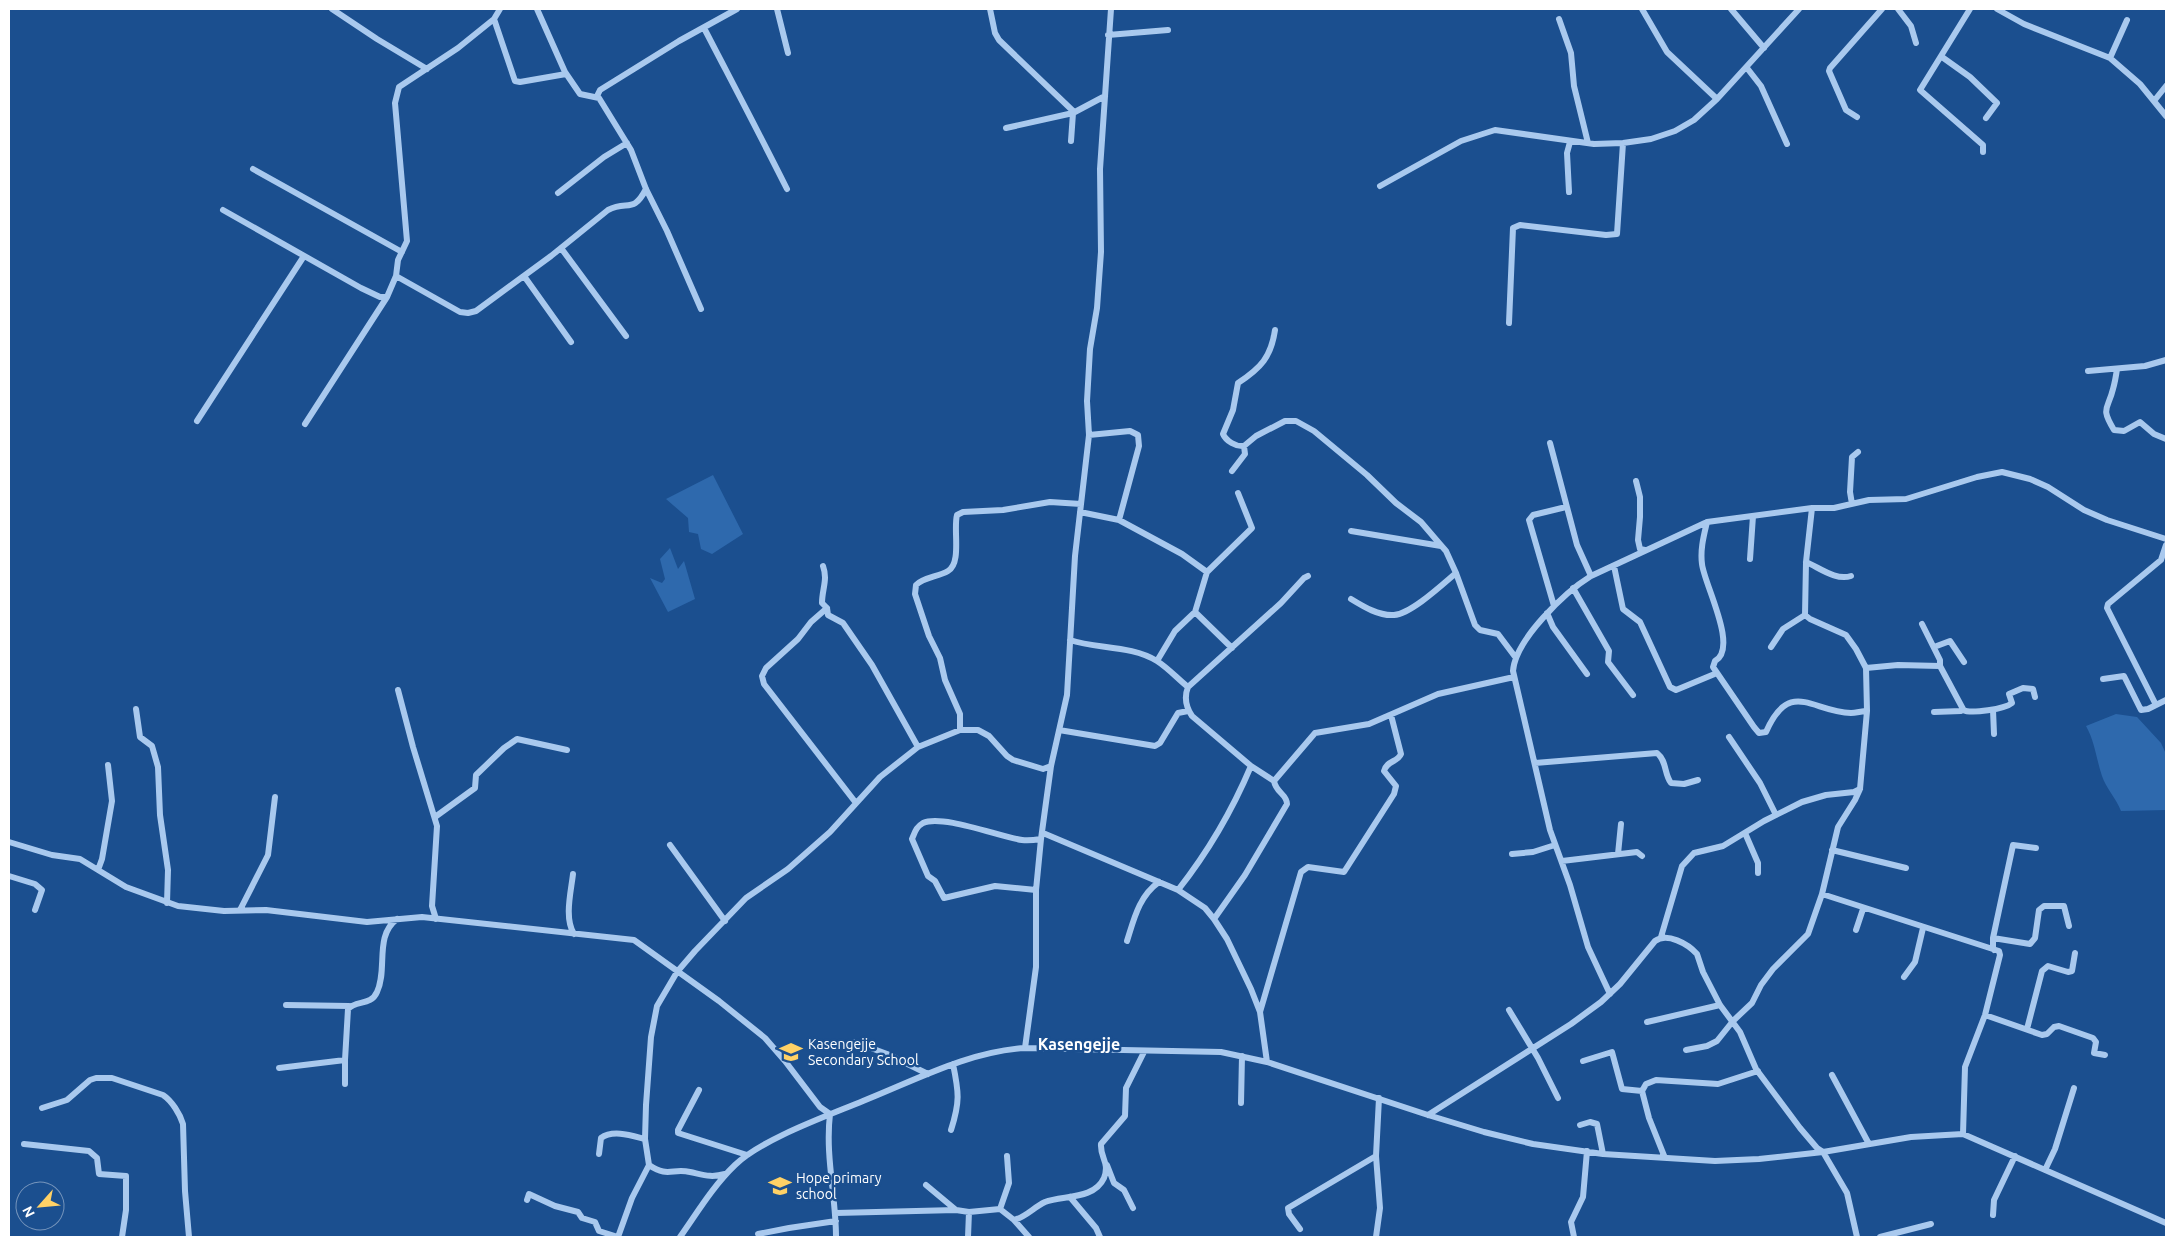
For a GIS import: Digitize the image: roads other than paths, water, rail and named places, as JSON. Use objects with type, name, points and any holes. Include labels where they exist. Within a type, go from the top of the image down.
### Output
[{"type":"street","points":[[332,9],[377,39],[427,68]]},
{"type":"street","points":[[305,424],[387,297],[396,276],[398,260],[406,245],[407,236],[395,103],[398,87],[458,48],[494,19],[500,9]]},
{"type":"street","points":[[537,9],[566,74],[580,94],[600,98],[627,143],[701,309]]},
{"type":"street","points":[[596,96],[600,90],[737,9]]},
{"type":"street","points":[[777,9],[788,53]]},
{"type":"street","points":[[990,9],[995,33],[1000,40],[1073,113]]},
{"type":"street","points":[[1025,1048],[1036,967],[1036,890],[1051,766],[1067,695],[1081,508],[1089,435],[1087,401],[1100,262],[1100,169],[1111,9]]},
{"type":"street","points":[[1642,9],[1667,52],[1717,99]]},
{"type":"street","points":[[1731,9],[1764,48]]},
{"type":"street","points":[[1380,186],[1461,140],[1495,130],[1570,142],[1623,144],[1652,139],[1675,131],[1694,120],[1717,99],[1799,9]]},
{"type":"street","points":[[1857,117],[1846,110],[1829,71],[1882,9]]},
{"type":"street","points":[[1898,9],[1911,26],[1916,43]]},
{"type":"street","points":[[1970,9],[1921,91],[1982,143],[1984,146],[1983,152]]},
{"type":"street","points":[[1997,9],[2024,24],[2110,58],[2140,84],[2166,116]]},
{"type":"street","points":[[494,19],[515,81],[535,80],[566,74]]},
{"type":"street","points":[[1559,19],[1571,53],[1574,86],[1588,143]]},
{"type":"street","points":[[2110,58],[2127,20]]},
{"type":"street","points":[[704,28],[730,79],[744,101],[787,189]]},
{"type":"street","points":[[1108,35],[1168,30]]},
{"type":"street","points":[[1942,57],[1970,77],[1997,103],[1986,118]]},
{"type":"street","points":[[1747,68],[1761,86],[1787,144]]},
{"type":"street","points":[[2154,101],[2166,86]]},
{"type":"street","points":[[1006,128],[1073,113],[1105,96]]},
{"type":"street","points":[[1070,141],[1073,113]]},
{"type":"street","points":[[1569,192],[1567,152],[1570,142]]},
{"type":"street","points":[[558,193],[604,157],[627,143]]},
{"type":"street","points":[[1509,323],[1513,228],[1520,225],[1606,235],[1617,234],[1623,144]]},
{"type":"street","points":[[253,168],[402,252]]},
{"type":"street","points":[[396,276],[460,312],[476,312],[608,210],[616,206],[631,205],[640,200],[646,189]]},
{"type":"street","points":[[223,210],[361,288],[380,297],[387,297]]},
{"type":"street","points":[[561,248],[626,336]]},
{"type":"street","points":[[196,421],[304,256]]},
{"type":"street","points":[[524,276],[571,342]]},
{"type":"street","points":[[1275,330],[1270,353],[1248,377],[1238,383],[1232,410],[1223,434],[1225,438],[1237,446],[1244,446],[1256,436],[1279,423],[1292,420],[1302,423],[1367,475],[1396,504],[1421,522],[1446,551],[1475,625],[1480,630],[1498,634],[1516,658]]},
{"type":"street","points":[[2088,370],[2144,366],[2166,360]]},
{"type":"street","points":[[2117,369],[2113,391],[2105,406],[2108,421],[2114,430],[2124,431],[2140,422],[2154,434],[2166,438]]},
{"type":"street","points":[[1089,435],[1130,431],[1138,435],[1139,446],[1119,520]]},
{"type":"street","points":[[1550,443],[1577,545],[1590,576]]},
{"type":"street","points":[[1232,471],[1245,454],[1244,446]]},
{"type":"street","points":[[1852,504],[1850,492],[1852,457],[1858,452]]},
{"type":"street","points":[[1610,994],[1585,938],[1555,845],[1514,678],[1516,658],[1522,646],[1547,613],[1573,588],[1590,576],[1707,522],[1812,508],[1834,508],[1869,500],[1915,497],[1978,477],[2002,472],[2030,479],[2048,487],[2084,510],[2107,520],[2166,538]]},
{"type":"street","points":[[1636,481],[1641,511],[1638,543],[1640,549],[1645,550]]},
{"type":"street","points":[[1157,661],[1175,631],[1195,612],[1207,572],[1252,528],[1238,493]]},
{"type":"street","points":[[960,730],[960,714],[949,690],[940,658],[926,629],[915,594],[916,585],[950,571],[954,565],[956,557],[955,523],[957,515],[963,512],[1003,510],[1050,502],[1081,508],[1119,520],[1182,554],[1207,572]]},
{"type":"street","points":[[1554,606],[1529,520],[1533,515],[1566,507]]},
{"type":"street","points":[[1805,615],[1806,562],[1812,508]]},
{"type":"street","points":[[1750,560],[1753,516]]},
{"type":"street","points":[[1707,522],[1702,548],[1702,563],[1704,576],[1718,610],[1723,644],[1722,654],[1713,664],[1717,673],[1754,727],[1761,733],[1766,732],[1778,710],[1792,703],[1811,703],[1852,713],[1867,711]]},
{"type":"street","points":[[1352,531],[1401,541],[1441,546]]},
{"type":"street","points":[[2156,705],[2107,608],[2108,604],[2161,560],[2166,545]]},
{"type":"street","points":[[1806,562],[1836,576],[1843,578],[1852,576]]},
{"type":"street","points":[[823,566],[826,584],[822,594],[822,603],[827,608],[828,615],[843,623],[872,665],[918,748]]},
{"type":"street","points":[[1614,566],[1623,609],[1640,622],[1670,687],[1676,690],[1717,673]]},
{"type":"street","points":[[1350,599],[1379,613],[1396,616],[1409,609],[1456,574]]},
{"type":"street","points":[[1214,919],[1246,876],[1287,804],[1285,797],[1276,790],[1274,781],[1252,766],[1192,716],[1188,711],[1186,694],[1188,687],[1308,576]]},
{"type":"street","points":[[1573,588],[1609,651],[1609,665],[1633,694]]},
{"type":"street","points":[[827,608],[810,622],[798,639],[766,668],[762,676],[764,684],[856,803]]},
{"type":"street","points":[[1195,612],[1232,648]]},
{"type":"street","points":[[1547,613],[1553,627],[1587,674]]},
{"type":"street","points":[[1771,647],[1783,629],[1805,615]]},
{"type":"street","points":[[1686,1050],[1713,1044],[1752,1003],[1761,985],[1773,970],[1808,934],[1822,894],[1838,827],[1856,800],[1860,789],[1867,711],[1866,668],[1846,635],[1805,615]]},
{"type":"street","points":[[1922,624],[1940,660],[1940,666],[1963,710]]},
{"type":"street","points":[[1070,640],[1084,644],[1094,643],[1127,650],[1157,661],[1188,687]]},
{"type":"street","points":[[1934,648],[1950,641],[1964,662]]},
{"type":"street","points":[[1866,668],[1898,665],[1940,666]]},
{"type":"street","points":[[2102,679],[2124,676],[2141,710],[2166,700]]},
{"type":"street","points":[[1274,781],[1315,733],[1361,725],[1391,715],[1443,692],[1514,678]]},
{"type":"street","points":[[1934,712],[1994,710],[2011,704],[2009,694],[2016,690],[2032,688],[2035,697]]},
{"type":"street","points":[[398,690],[437,826],[432,906],[436,919]]},
{"type":"street","points":[[136,709],[140,737],[152,746],[158,767],[160,815],[168,870],[167,903]]},
{"type":"street","points":[[1994,710],[1994,734]]},
{"type":"street","points":[[1059,730],[1155,746],[1160,743],[1178,713],[1188,711]]},
{"type":"street","points":[[1260,1012],[1302,870],[1308,867],[1344,872],[1394,794],[1396,786],[1384,771],[1387,765],[1400,757],[1401,754],[1391,715]]},
{"type":"street","points":[[527,1200],[529,1194],[554,1206],[578,1212],[582,1218],[595,1222],[600,1231],[618,1237],[632,1198],[649,1165],[645,1139],[651,1037],[657,1006],[677,972],[746,898],[788,868],[830,832],[880,777],[918,748],[960,730],[978,730],[989,736],[1013,760],[1043,770],[1051,766]]},
{"type":"street","points":[[1729,737],[1760,783],[1776,815]]},
{"type":"street","points":[[435,817],[475,788],[476,775],[504,748],[517,740],[567,750]]},
{"type":"street","points":[[1535,763],[1657,753],[1663,761],[1671,782],[1684,784],[1698,780]]},
{"type":"street","points":[[98,870],[102,859],[112,801],[108,765]]},
{"type":"street","points":[[1178,890],[1210,845],[1237,799],[1252,766]]},
{"type":"street","points":[[1428,1115],[1571,1024],[1610,994],[1661,937],[1676,883],[1685,861],[1694,853],[1724,846],[1802,802],[1818,796],[1860,789]]},
{"type":"street","points":[[240,910],[268,855],[275,797]]},
{"type":"street","points":[[1036,890],[994,886],[944,898],[935,881],[928,876],[912,839],[916,828],[924,822],[933,822],[958,824],[1024,841],[1042,836],[1160,882],[1197,901],[1214,919],[1239,961],[1260,1012],[1267,1062]]},
{"type":"street","points":[[1618,854],[1621,824]]},
{"type":"street","points":[[1744,833],[1758,863],[1758,873]]},
{"type":"street","points":[[9,842],[52,855],[80,859],[126,887],[167,903],[224,911],[266,910],[367,922],[422,917],[634,940],[719,1002],[764,1038],[785,1061],[820,1107],[830,1114]]},
{"type":"street","points":[[670,845],[725,921]]},
{"type":"street","points":[[1512,854],[1533,852],[1555,845]]},
{"type":"street","points":[[1994,950],[1993,938],[2013,845],[2036,848]]},
{"type":"street","points":[[1832,850],[1906,868]]},
{"type":"street","points":[[1562,862],[1637,852],[1642,856]]},
{"type":"street","points":[[573,874],[569,918],[570,927],[574,934]]},
{"type":"street","points":[[9,876],[35,884],[42,890],[35,910]]},
{"type":"street","points":[[1127,941],[1144,897],[1150,888],[1160,882]]},
{"type":"street","points":[[1822,894],[1863,909],[1998,950],[2000,955],[1985,1015],[1964,1070],[1963,1134]]},
{"type":"street","points":[[1993,938],[2030,944],[2035,938],[2039,910],[2044,906],[2064,906],[2069,926]]},
{"type":"street","points":[[1856,930],[1863,909]]},
{"type":"street","points":[[286,1005],[350,1006],[369,1001],[376,994],[381,980],[383,945],[388,926],[398,919]]},
{"type":"street","points":[[1904,977],[1915,962],[1923,928]]},
{"type":"street","points":[[1661,937],[1671,938],[1697,954],[1703,972],[1720,1005],[1740,1032],[1758,1071],[1800,1128],[1817,1148],[1823,1152],[1847,1193],[1857,1237]]},
{"type":"street","points":[[2027,1029],[2042,971],[2048,966],[2068,972],[2072,971],[2075,953]]},
{"type":"street","points":[[1647,1022],[1720,1005]]},
{"type":"street","points":[[345,1084],[345,1060],[350,1006]]},
{"type":"street","points":[[1509,1010],[1558,1098]]},
{"type":"street","points":[[1985,1015],[2044,1036],[2054,1026],[2059,1026],[2092,1038],[2096,1042],[2094,1053],[2104,1055]]},
{"type":"street","points":[[855,1042],[928,1074]]},
{"type":"street","points":[[680,1237],[718,1182],[747,1155],[830,1114],[953,1064],[993,1052],[1025,1048],[1105,1049],[1144,1052],[1200,1051],[1242,1056],[1267,1062],[1428,1115],[1533,1144],[1603,1154],[1736,1160],[1823,1152],[1911,1137],[1963,1134],[2166,1223]]},
{"type":"street","points":[[1132,1208],[1124,1190],[1114,1183],[1102,1153],[1101,1144],[1124,1116],[1126,1088],[1144,1052]]},
{"type":"street","points":[[1583,1061],[1612,1052],[1622,1089],[1642,1091]]},
{"type":"street","points":[[1241,1103],[1242,1056]]},
{"type":"street","points":[[279,1068],[345,1060]]},
{"type":"street","points":[[951,1130],[958,1109],[959,1098],[953,1064]]},
{"type":"street","points":[[1665,1158],[1649,1118],[1642,1091],[1646,1084],[1652,1081],[1718,1084],[1758,1071]]},
{"type":"street","points":[[1832,1075],[1869,1144]]},
{"type":"street","points":[[42,1108],[68,1100],[90,1080],[96,1078],[112,1078],[163,1095],[169,1100],[176,1112],[181,1115],[184,1124],[185,1191],[189,1237]]},
{"type":"street","points":[[2045,1170],[2055,1149],[2074,1088]]},
{"type":"street","points":[[699,1090],[678,1130],[678,1134],[747,1155]]},
{"type":"street","points":[[1376,1237],[1380,1208],[1376,1156],[1379,1098]]},
{"type":"street","points":[[830,1114],[827,1148],[836,1213],[836,1237]]},
{"type":"street","points":[[1580,1125],[1590,1122],[1597,1124],[1603,1154]]},
{"type":"street","points":[[599,1154],[601,1138],[605,1135],[619,1134],[645,1139]]},
{"type":"street","points":[[24,1144],[89,1151],[97,1158],[99,1174],[126,1176],[126,1210],[122,1237]]},
{"type":"street","points":[[1574,1237],[1571,1222],[1583,1197],[1586,1151]]},
{"type":"street","points":[[1000,1209],[1009,1183],[1007,1156]]},
{"type":"street","points":[[1300,1229],[1289,1214],[1288,1208],[1376,1156]]},
{"type":"street","points":[[1993,1215],[1994,1200],[2015,1156]]},
{"type":"street","points":[[1014,1220],[1044,1203],[1084,1194],[1097,1187],[1104,1176],[1107,1164]]},
{"type":"street","points":[[649,1165],[662,1172],[689,1172],[703,1177],[713,1178],[726,1174]]},
{"type":"street","points":[[926,1185],[956,1210]]},
{"type":"street","points":[[1070,1198],[1096,1228],[1100,1237]]},
{"type":"street","points":[[836,1213],[956,1210],[969,1212],[1000,1209],[1014,1220],[1029,1237]]},
{"type":"street","points":[[968,1237],[969,1212]]},
{"type":"street","points":[[758,1234],[774,1235],[788,1228],[836,1222]]},
{"type":"street","points":[[1880,1237],[1931,1224]]},
{"type":"place","name":"Kasengejje Secondary School","points":[[791,1052]]},
{"type":"place","name":"Hope primary school","points":[[780,1186]]},
{"type":"district","name":"Kasengejje","points":[[1079,1044]]}]
